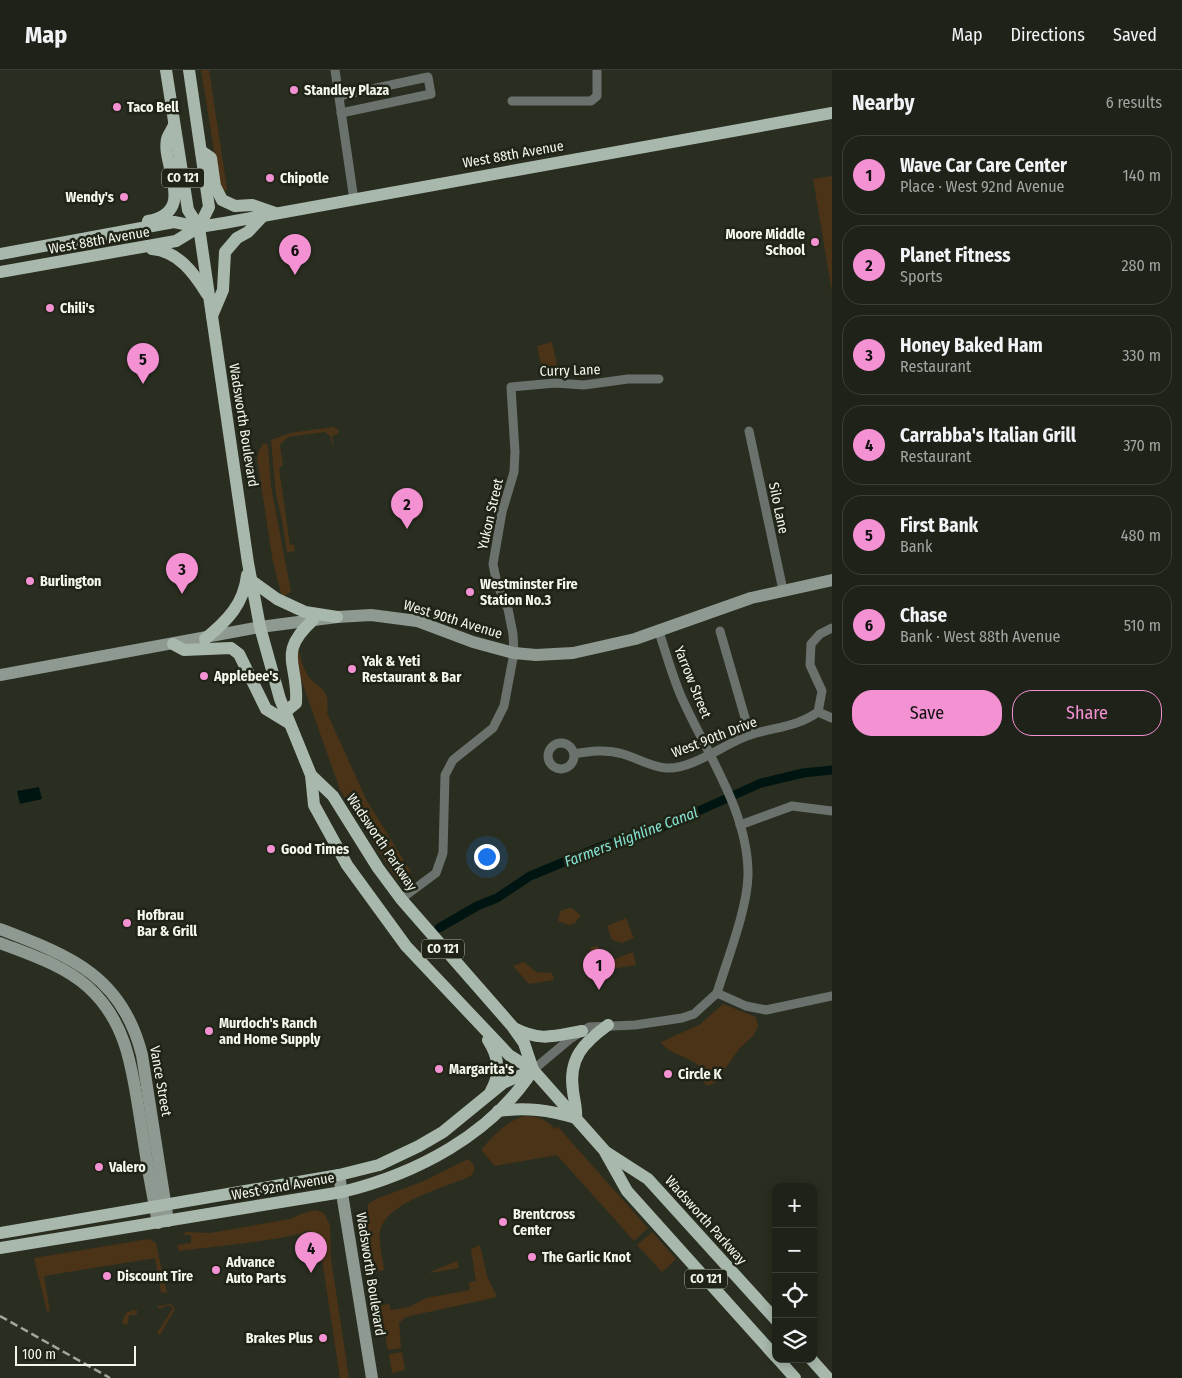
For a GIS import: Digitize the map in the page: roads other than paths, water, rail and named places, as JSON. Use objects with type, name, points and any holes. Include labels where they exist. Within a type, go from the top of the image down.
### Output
[{"type":"main road","name":"Wadsworth Boulevard","points":[[166,70],[188,210],[199,228],[248,563],[260,627]]},
{"type":"main road","name":"Wadsworth Boulevard","points":[[189,70],[208,207],[199,228]]},
{"type":"main road","name":"West 88th Avenue","points":[[0,272],[176,241],[199,228],[448,181],[832,113]]},
{"type":"main road","points":[[127,232],[138,222],[157,219],[167,213],[174,199],[167,140],[174,125]]},
{"type":"main road","points":[[201,151],[211,158],[215,186],[222,200],[236,206],[252,205],[269,215],[228,246],[225,252],[223,290],[212,316]]},
{"type":"main road","name":"West 88th Avenue","points":[[0,254],[174,222],[199,228]]},
{"type":"main road","points":[[139,248],[160,250],[175,256],[196,277],[210,299]]},
{"type":"main road","points":[[205,639],[224,623],[236,609],[246,588],[248,563]]},
{"type":"main road","points":[[252,581],[277,599],[305,612],[337,617]]},
{"type":"main road","points":[[173,644],[184,650],[231,648],[239,654],[266,709],[287,718],[296,703],[297,692],[290,650],[302,630],[313,620]]},
{"type":"main road","name":"Wadsworth Parkway","points":[[260,627],[287,718],[311,775],[314,805],[347,865],[406,946],[509,1055],[533,1070],[604,1150],[627,1191],[772,1352]]},
{"type":"main road","name":"Wadsworth Parkway","points":[[311,775],[333,796],[378,868],[401,900],[512,1026],[524,1043],[533,1070]]},
{"type":"main road","points":[[475,1021],[492,1046],[498,1061],[497,1079],[488,1096]]},
{"type":"main road","points":[[497,1111],[530,1108],[552,1110],[576,1118],[571,1074],[573,1062],[594,1035],[608,1025]]},
{"type":"main road","points":[[512,1026],[533,1036],[545,1038],[582,1031]]},
{"type":"main road","name":"West 92nd Avenue","points":[[0,1233],[160,1204],[339,1175],[379,1165],[443,1132],[511,1079],[533,1070]]},
{"type":"main road","name":"West 92nd Avenue","points":[[0,1248],[342,1192],[384,1181],[427,1161],[465,1138],[516,1094],[533,1070]]},
{"type":"main road","name":"Wadsworth Parkway","points":[[604,1150],[648,1179],[774,1318]]},
{"type":"main road","name":"Wadsworth Parkway","points":[[782,1363],[795,1378]]},
{"type":"main road","points":[[815,1363],[828,1378]]},
{"type":"street","points":[[335,70],[354,200]]},
{"type":"street","points":[[512,101],[591,102],[597,96],[597,70]]},
{"type":"street","points":[[338,96],[428,77],[431,94],[341,113]]},
{"type":"street","name":"Curry Lane","points":[[511,387],[554,383],[584,385],[628,379],[659,378]]},
{"type":"street","name":"Yukon Street","points":[[401,900],[436,873],[443,853],[445,775],[453,760],[493,728],[504,706],[514,653],[508,609],[497,584],[493,564],[502,512],[514,472],[515,452],[511,387]]},
{"type":"street","name":"Silo Lane","points":[[749,432],[783,590]]},
{"type":"street","name":"West 90th Avenue","points":[[0,675],[205,639],[260,627],[337,617],[371,615],[395,616],[417,621],[473,642],[514,653],[536,655],[573,653],[659,632],[728,605],[783,590],[832,580]]},
{"type":"street","points":[[832,628],[820,634],[811,644],[810,664],[822,691],[818,712],[832,718]]},
{"type":"street","points":[[720,631],[750,735]]},
{"type":"street","name":"Yarrow Street","points":[[659,632],[680,694],[734,809],[747,853],[747,888],[717,993]]},
{"type":"street","name":"West 90th Drive","points":[[574,754],[596,750],[613,752],[658,767],[681,766],[750,735],[782,729],[806,721],[818,712]]},
{"type":"street","points":[[740,825],[792,806],[832,811]]},
{"type":"street","name":"Vance Street","points":[[0,929],[65,955],[98,979],[124,1010],[134,1029],[142,1055],[160,1204]]},
{"type":"street","name":"Vance Street","points":[[0,943],[55,964],[97,996],[115,1020],[129,1058],[163,1222]]},
{"type":"street","points":[[717,993],[746,1006],[766,1010],[832,996]]},
{"type":"street","name":"West 92nd Avenue","points":[[533,1070],[589,1027],[636,1024],[682,1018],[694,1014],[717,993]]},
{"type":"street","name":"Wadsworth Boulevard","points":[[339,1175],[372,1378]]},
{"type":"waterway","name":"Farmers Highline Canal","points":[[439,928],[477,906],[497,898],[530,876],[605,845],[656,830],[761,783],[803,773],[832,770]]},
{"type":"railway","points":[[0,1316],[110,1378]]},
{"type":"place","name":"Standley Plaza","points":[[294,90]]},
{"type":"place","name":"Taco Bell","points":[[117,107]]},
{"type":"place","name":"Chipotle","points":[[270,178]]},
{"type":"place","name":"Wendy's","points":[[124,197]]},
{"type":"place","name":"Moore Middle School","points":[[815,242]]},
{"type":"place","name":"Chase","points":[[295,275]]},
{"type":"place","name":"Chili's","points":[[50,308]]},
{"type":"place","name":"First Bank","points":[[143,384]]},
{"type":"place","name":"Planet Fitness","points":[[407,529]]},
{"type":"place","name":"Burlington","points":[[30,581]]},
{"type":"place","name":"Westminster Fire Station No.3","points":[[470,592]]},
{"type":"place","name":"Honey Baked Ham","points":[[182,594]]},
{"type":"place","name":"Yak & Yeti Restaurant & Bar","points":[[352,669]]},
{"type":"place","name":"Applebee's","points":[[204,676]]},
{"type":"place","name":"Good Times","points":[[271,849]]},
{"type":"place","name":"Hofbrau Bar & Grill","points":[[127,923]]},
{"type":"place","name":"Wave Car Care Center","points":[[599,990]]},
{"type":"place","name":"Murdoch's Ranch and Home Supply","points":[[209,1031]]},
{"type":"place","name":"Margarita's","points":[[439,1069]]},
{"type":"place","name":"Circle K","points":[[668,1074]]},
{"type":"place","name":"Valero","points":[[99,1167]]},
{"type":"place","name":"Brentcross Center","points":[[503,1222]]},
{"type":"place","name":"The Garlic Knot","points":[[532,1257]]},
{"type":"place","name":"Advance Auto Parts","points":[[216,1270]]},
{"type":"place","name":"Carrabba's Italian Grill","points":[[311,1273]]},
{"type":"place","name":"Discount Tire","points":[[107,1276]]},
{"type":"place","name":"Brakes Plus","points":[[323,1338]]}]
